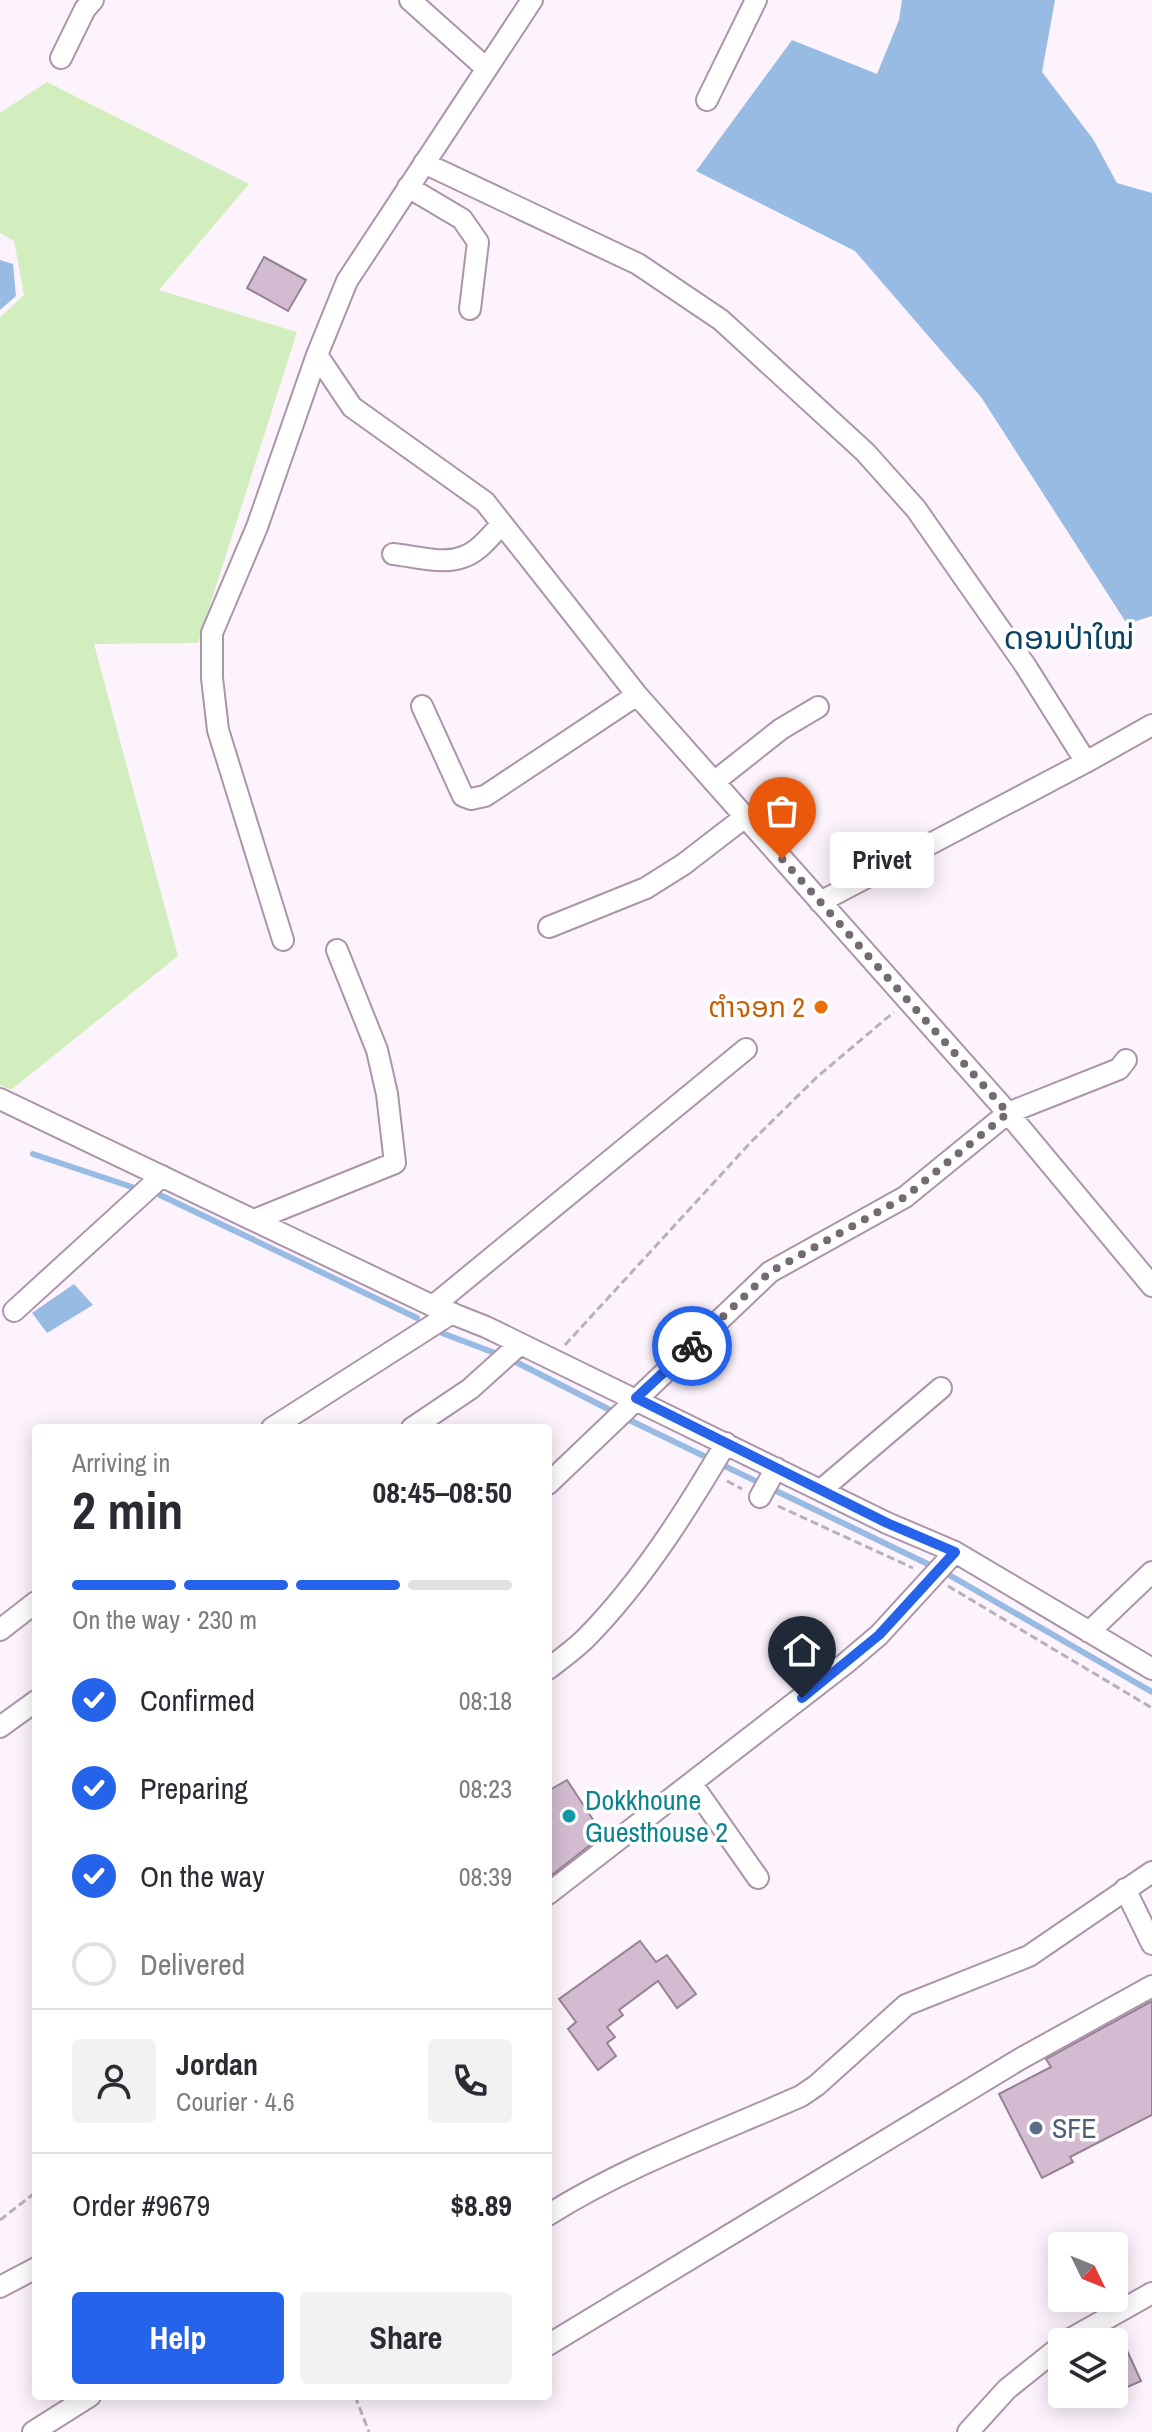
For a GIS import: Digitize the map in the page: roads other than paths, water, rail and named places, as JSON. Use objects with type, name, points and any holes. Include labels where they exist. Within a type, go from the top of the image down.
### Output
[{"type":"street","points":[[61,58],[85,9],[93,0]]},
{"type":"street","points":[[410,0],[486,68]]},
{"type":"street","points":[[283,940],[218,730],[212,678],[212,633],[257,527],[329,320],[347,281],[532,0]]},
{"type":"street","points":[[707,100],[756,0]]},
{"type":"street","points":[[424,163],[638,264],[721,320],[865,452],[916,509],[1025,665],[1086,762]]},
{"type":"street","points":[[408,187],[462,219],[478,242],[470,309]]},
{"type":"street","points":[[317,355],[352,407],[485,502],[637,695],[909,999],[1152,1286]]},
{"type":"street","points":[[393,554],[448,560],[464,557],[502,524]]},
{"type":"street","points":[[422,706],[463,796],[471,799],[485,796],[637,695]]},
{"type":"street","points":[[714,782],[781,729],[818,707]]},
{"type":"street","points":[[820,902],[1152,725]]},
{"type":"street","points":[[549,927],[646,888],[684,864],[745,817]]},
{"type":"street","points":[[254,1220],[395,1163],[387,1094],[377,1050],[337,950]]},
{"type":"street","points":[[433,1306],[746,1049]]},
{"type":"street","points":[[552,1480],[770,1272],[905,1197],[1008,1113],[1119,1069],[1126,1060]]},
{"type":"street","points":[[0,1099],[433,1306],[486,1327],[516,1348],[636,1398],[768,1483],[821,1490],[900,1529],[946,1563],[1089,1632],[1152,1669]]},
{"type":"street","points":[[14,1311],[162,1176]]},
{"type":"street","points":[[278,1424],[452,1313]]},
{"type":"street","points":[[418,1424],[470,1389],[516,1348]]},
{"type":"street","points":[[821,1490],[941,1388]]},
{"type":"street","points":[[552,1666],[585,1639],[640,1575],[720,1453]]},
{"type":"street","points":[[552,1891],[879,1635],[946,1563]]},
{"type":"street","points":[[1089,1632],[1152,1572]]},
{"type":"street","points":[[0,1630],[32,1605]]},
{"type":"street","points":[[0,1727],[32,1704]]},
{"type":"street","points":[[692,1784],[758,1878]]},
{"type":"street","points":[[552,2213],[621,2176],[801,2096],[906,2005],[1029,1956],[1152,1872]]},
{"type":"street","points":[[1125,1889],[1152,1944]]},
{"type":"street","points":[[552,2343],[1020,2059],[1152,1986]]},
{"type":"street","points":[[0,2287],[32,2270]]},
{"type":"street","points":[[1090,2328],[1152,2293]]},
{"type":"street","points":[[968,2432],[1007,2389],[1048,2356]]},
{"type":"street","points":[[33,2432],[84,2400]]},
{"type":"water","points":[[902,0],[1055,0],[1042,72],[1093,139],[1117,183],[1152,193],[1152,616],[1127,624],[981,397],[855,251],[696,171],[792,40],[877,74],[899,20]]},
{"type":"water","points":[[0,260],[13,264],[16,296],[0,310]]},
{"type":"water","points":[[74,1284],[93,1305],[47,1333],[32,1313]]},
{"type":"waterway","points":[[33,1154],[132,1187]]},
{"type":"waterway","points":[[160,1195],[417,1318]]},
{"type":"waterway","points":[[442,1333],[500,1355]]},
{"type":"waterway","points":[[510,1359],[610,1410]]},
{"type":"waterway","points":[[625,1418],[934,1567]]},
{"type":"waterway","points":[[944,1572],[1152,1692]]},
{"type":"place","name":"Privet","points":[[782,859]]},
{"type":"place","name":"ຕຳຈອກ 2","points":[[821,1007]]},
{"type":"place","name":"Dokkhoune Guesthouse 2","points":[[569,1816]]},
{"type":"place","name":"SFE","points":[[1036,2128]]},
{"type":"district","name":"ດອນປ່າໃໝ່","points":[[1069,638]]}]
